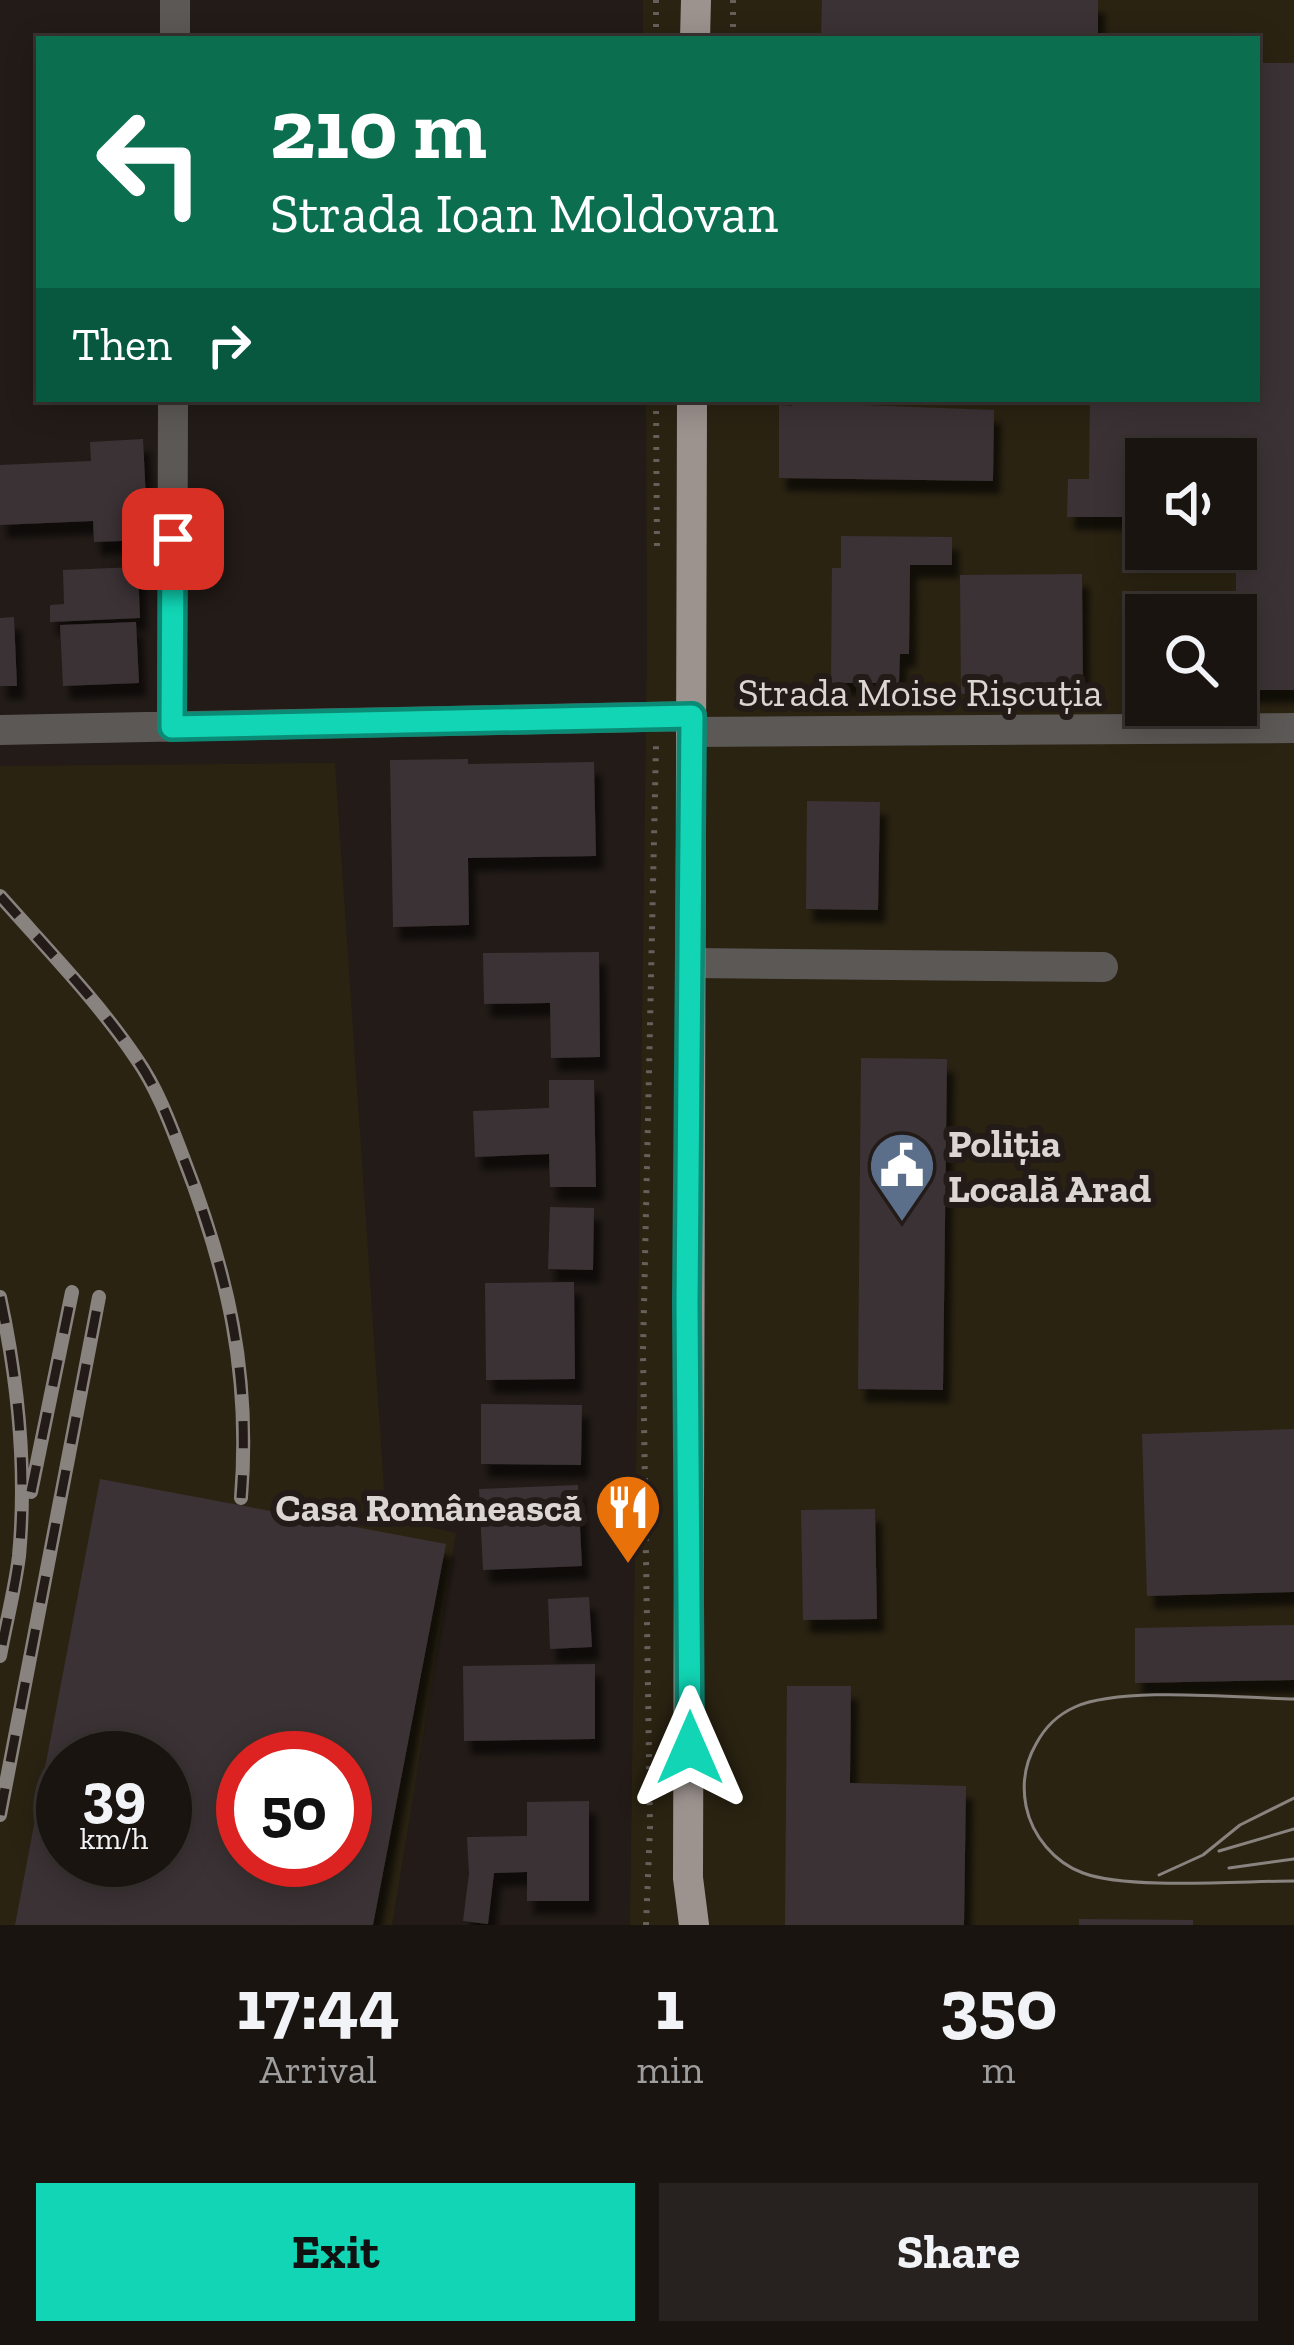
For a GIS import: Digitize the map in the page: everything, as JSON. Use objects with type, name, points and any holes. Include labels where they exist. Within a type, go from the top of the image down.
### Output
[{"type":"main road","points":[[695,36],[696,0]]},
{"type":"main road","points":[[683,1924],[688,1878],[692,402]]},
{"type":"street","points":[[175,0],[175,36]]},
{"type":"street","points":[[172,727],[173,402]]},
{"type":"street","name":"Strada Moise Rișcuția","points":[[0,730],[656,717],[691,724],[1294,728]]},
{"type":"street","points":[[691,963],[1103,968]]},
{"type":"path","points":[[656,0],[656,36]]},
{"type":"path","points":[[733,0],[733,36]]},
{"type":"path","points":[[656,402],[657,562]]},
{"type":"path","points":[[646,1925],[650,1827],[643,1352],[656,717]]},
{"type":"shaded area","points":[[643,0],[1294,0],[1294,1925],[630,1925],[646,402],[1260,402],[1260,36],[643,36]]},
{"type":"shaded area","points":[[335,763],[386,1517],[456,1533],[392,1925],[0,1925],[0,766]]},
{"type":"building","points":[[822,0],[1098,0],[1098,36],[821,36]]},
{"type":"building","points":[[1260,63],[1294,63],[1294,690],[1257,690],[1257,594],[1236,594],[1236,570],[1257,570],[1257,438],[1125,438],[1125,517],[1067,517],[1068,479],[1089,479],[1090,402],[1260,402]]},
{"type":"building","points":[[792,402],[861,402],[994,410],[993,481],[779,478],[779,405],[792,406]]},
{"type":"building","points":[[143,439],[148,540],[94,542],[93,521],[0,525],[0,465],[91,461],[90,442]]},
{"type":"building","points":[[841,536],[952,537],[952,565],[910,565],[909,654],[900,654],[899,683],[831,683],[832,568],[841,568]]},
{"type":"building","points":[[138,567],[140,618],[50,622],[50,605],[64,604],[63,570]]},
{"type":"building","points":[[1082,574],[1083,693],[961,694],[960,575]]},
{"type":"building","points":[[14,617],[17,686],[0,686],[0,618]]},
{"type":"building","points":[[136,622],[139,683],[63,686],[60,625]]},
{"type":"building","points":[[468,759],[468,764],[594,762],[596,856],[468,858],[469,925],[393,927],[390,760]]},
{"type":"building","points":[[807,801],[880,802],[878,910],[806,909]]},
{"type":"building","points":[[599,952],[600,1057],[551,1058],[550,1003],[484,1004],[483,953]]},
{"type":"building","name":"Poliția Locală Arad","points":[[861,1058],[947,1059],[943,1390],[858,1389]]},
{"type":"building","points":[[549,1080],[594,1080],[596,1187],[550,1187],[549,1154],[475,1157],[473,1111],[549,1108]]},
{"type":"building","points":[[550,1207],[594,1208],[593,1270],[548,1269]]},
{"type":"building","points":[[574,1282],[575,1379],[486,1380],[485,1283]]},
{"type":"building","points":[[481,1404],[582,1405],[581,1465],[481,1464]]},
{"type":"building","points":[[1294,1429],[1294,1592],[1147,1596],[1142,1434]]},
{"type":"building","points":[[100,1479],[446,1544],[373,1925],[15,1925],[36,1815],[36,1887],[192,1887],[192,1731],[52,1731]]},
{"type":"building","points":[[578,1485],[582,1566],[483,1570],[479,1489]]},
{"type":"building","points":[[875,1509],[877,1619],[803,1620],[801,1510]]},
{"type":"building","points":[[589,1597],[592,1647],[550,1649],[548,1599]]},
{"type":"building","points":[[1294,1625],[1294,1680],[1135,1683],[1135,1628]]},
{"type":"building","points":[[595,1664],[595,1739],[464,1741],[463,1666]]},
{"type":"building","points":[[787,1686],[851,1686],[850,1783],[966,1786],[964,1925],[785,1925]]},
{"type":"building","points":[[589,1801],[589,1901],[527,1901],[527,1872],[494,1873],[488,1924],[463,1921],[469,1874],[467,1837],[527,1836],[527,1802]]},
{"type":"building","points":[[1079,1919],[1193,1920],[1193,1925],[1079,1925]]},
{"type":"tram line","points":[[1294,1699],[1150,1695],[1075,1707],[1048,1727],[1032,1751],[1024,1790],[1039,1838],[1063,1863],[1083,1873],[1156,1883],[1294,1881]]},
{"type":"tram line","points":[[1159,1875],[1203,1855],[1240,1825],[1294,1798]]},
{"type":"tram line","points":[[1219,1851],[1294,1829]]},
{"type":"tram line","points":[[1229,1868],[1294,1859]]},
{"type":"railway","points":[[0,896],[121,1037],[150,1081],[173,1131],[212,1241],[233,1324],[242,1409],[241,1498]]},
{"type":"railway","points":[[31,1492],[72,1292]]},
{"type":"railway","points":[[0,1297],[16,1393],[22,1491],[19,1556],[0,1656]]},
{"type":"railway","points":[[0,1815],[99,1297]]},
{"type":"place","name":"Poliția Locală Arad","points":[[902,1224]]},
{"type":"place","name":"Casa Românească","points":[[628,1566]]},
{"type":"route","points":[[173,539],[172,727],[692,716],[687,1303],[690,1748]]}]
